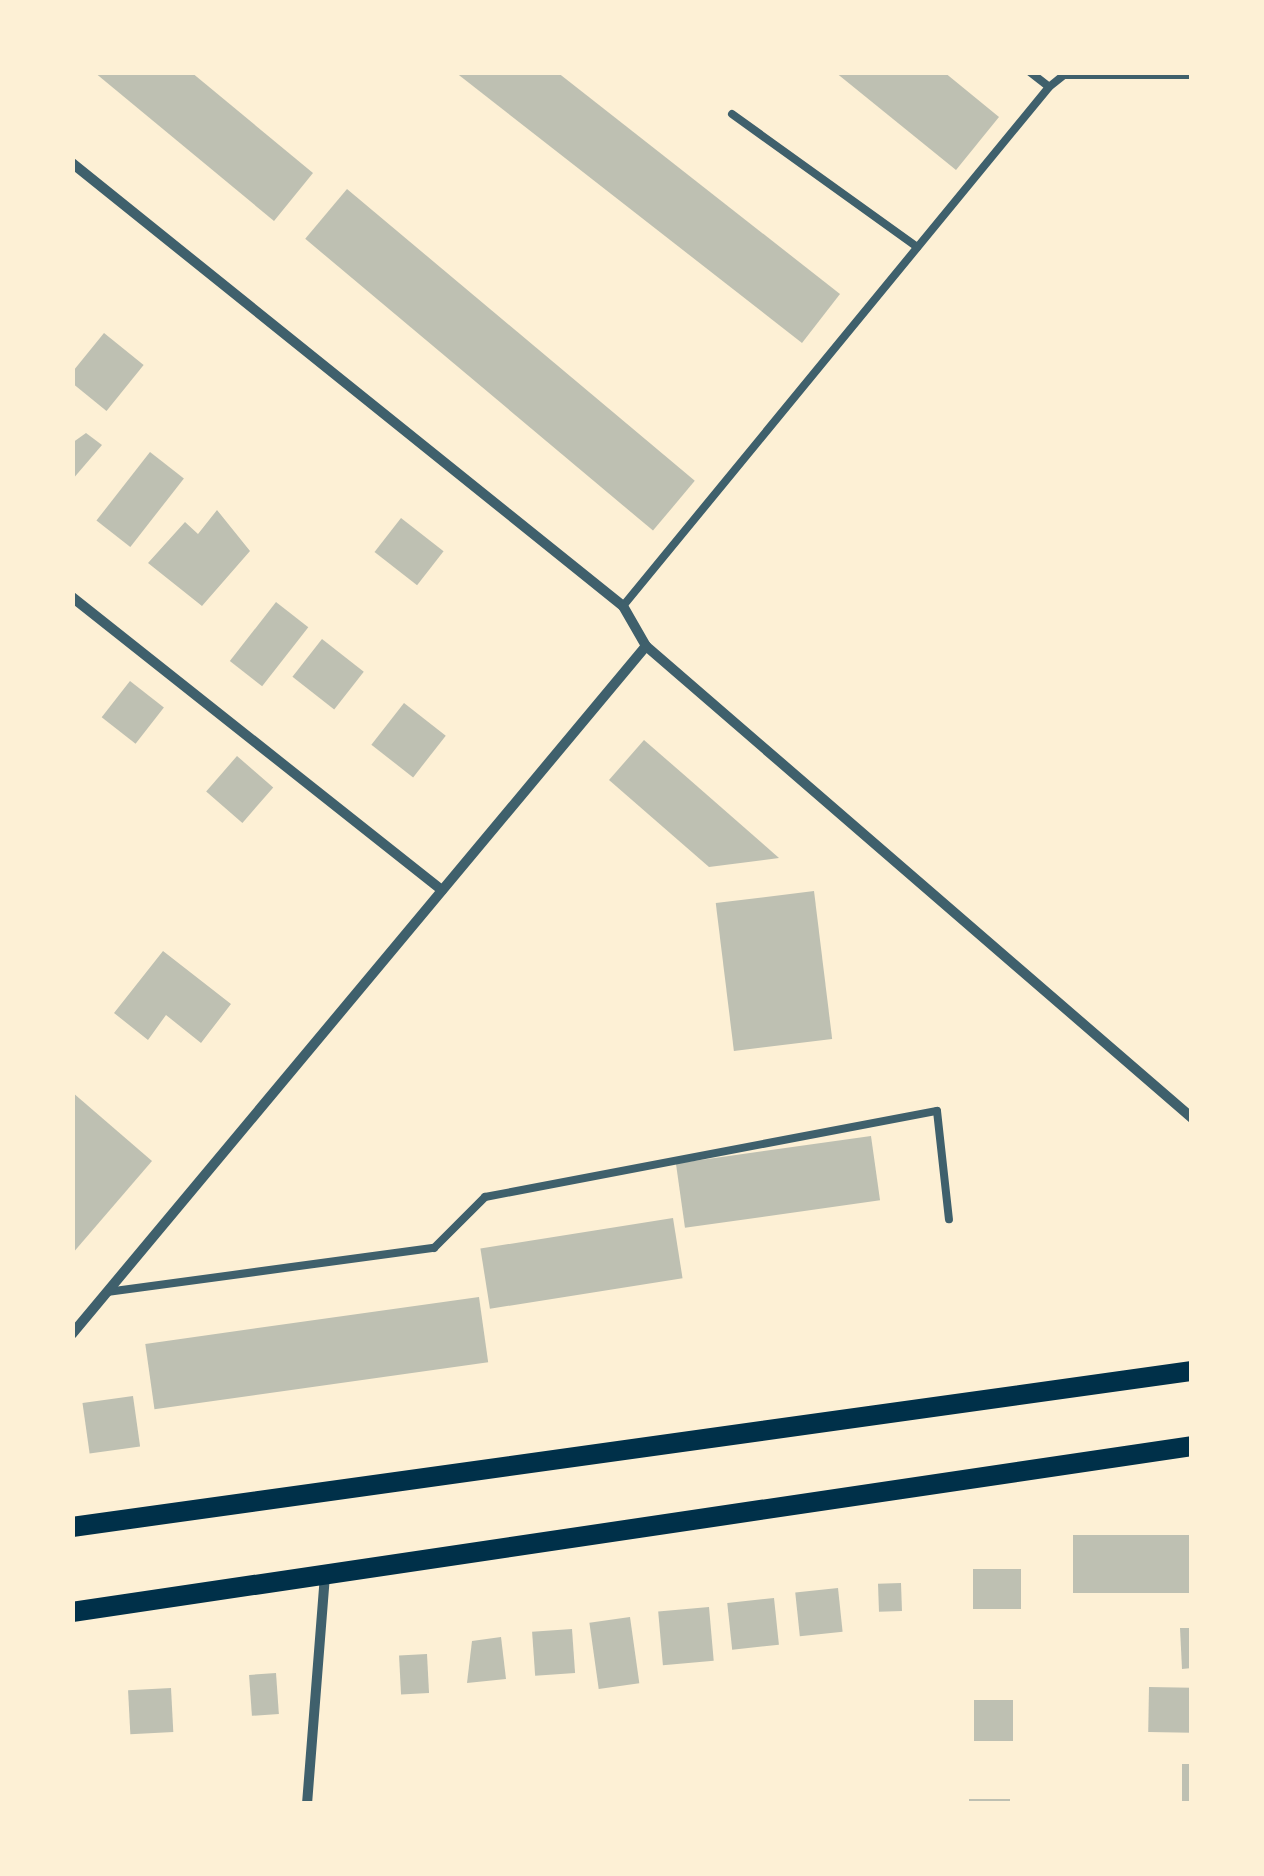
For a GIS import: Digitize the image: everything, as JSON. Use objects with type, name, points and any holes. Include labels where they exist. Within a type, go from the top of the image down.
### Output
[{"type":"main road","points":[[72,1527],[1192,1371]]},
{"type":"main road","points":[[72,1612],[1192,1446]]},
{"type":"street","points":[[72,163],[623,606],[646,646],[1192,1118]]},
{"type":"street","points":[[72,597],[442,890]]},
{"type":"street","points":[[72,1334],[646,646]]},
{"type":"street","points":[[307,1804],[325,1576]]},
{"type":"lane","points":[[1030,72],[1048,87]]},
{"type":"lane","points":[[623,606],[1048,87],[1064,76],[1192,75]]},
{"type":"lane","points":[[732,114],[918,247]]},
{"type":"lane","points":[[107,1292],[434,1248],[485,1198],[937,1111],[949,1220]]},
{"type":"building","points":[[94,72],[191,72],[313,173],[274,221]]},
{"type":"building","points":[[455,72],[557,72],[840,294],[802,343]]},
{"type":"building","points":[[835,72],[944,72],[999,117],[956,170]]},
{"type":"building","points":[[347,189],[695,481],[653,531],[305,239]]},
{"type":"building","points":[[104,333],[144,365],[107,411],[72,383],[72,373]]},
{"type":"building","points":[[86,433],[102,445],[72,480],[72,443]]},
{"type":"building","points":[[150,452],[184,478],[130,547],[96,521]]},
{"type":"building","points":[[217,510],[250,551],[202,606],[148,563],[185,522],[198,534]]},
{"type":"building","points":[[401,518],[444,551],[417,585],[375,552]]},
{"type":"building","points":[[276,602],[308,627],[262,686],[230,661]]},
{"type":"building","points":[[322,639],[364,672],[334,709],[292,677]]},
{"type":"building","points":[[130,681],[164,707],[136,744],[102,717]]},
{"type":"building","points":[[404,703],[446,736],[413,777],[371,745]]},
{"type":"building","points":[[644,740],[779,858],[709,867],[609,780]]},
{"type":"building","points":[[237,756],[273,787],[242,823],[206,791]]},
{"type":"building","points":[[814,891],[832,1039],[734,1051],[716,903]]},
{"type":"building","points":[[163,951],[231,1004],[201,1043],[166,1015],[148,1040],[114,1013]]},
{"type":"building","points":[[72,1092],[152,1161],[72,1254]]},
{"type":"building","points":[[871,1136],[880,1200],[685,1228],[676,1163]]},
{"type":"building","points":[[673,1218],[683,1278],[490,1309],[480,1249]]},
{"type":"building","points":[[479,1297],[488,1362],[154,1409],[145,1344]]},
{"type":"building","points":[[133,1396],[140,1447],[90,1454],[82,1403]]},
{"type":"building","points":[[1073,1535],[1192,1535],[1192,1593],[1073,1593]]},
{"type":"building","points":[[973,1569],[1021,1569],[1021,1609],[973,1609]]},
{"type":"building","points":[[901,1583],[902,1611],[879,1612],[878,1584]]},
{"type":"building","points":[[838,1588],[843,1632],[800,1636],[795,1592]]},
{"type":"building","points":[[774,1598],[779,1645],[732,1650],[727,1603]]},
{"type":"building","points":[[709,1607],[714,1661],[663,1665],[658,1611]]},
{"type":"building","points":[[630,1617],[639,1683],[599,1689],[589,1623]]},
{"type":"building","points":[[1180,1628],[1192,1628],[1192,1668],[1182,1669]]},
{"type":"building","points":[[572,1629],[575,1673],[535,1676],[532,1632]]},
{"type":"building","points":[[501,1637],[506,1679],[467,1683],[472,1641]]},
{"type":"building","points":[[427,1654],[429,1693],[401,1694],[399,1655]]},
{"type":"building","points":[[276,1673],[279,1714],[252,1716],[249,1675]]},
{"type":"building","points":[[1149,1687],[1192,1688],[1191,1733],[1148,1732]]},
{"type":"building","points":[[171,1688],[173,1732],[130,1734],[128,1690]]},
{"type":"building","points":[[974,1700],[1013,1700],[1013,1741],[974,1741]]},
{"type":"building","points":[[1182,1764],[1192,1764],[1192,1803],[1182,1803]]},
{"type":"building","points":[[969,1799],[1010,1799],[1010,1804],[969,1804]]}]
